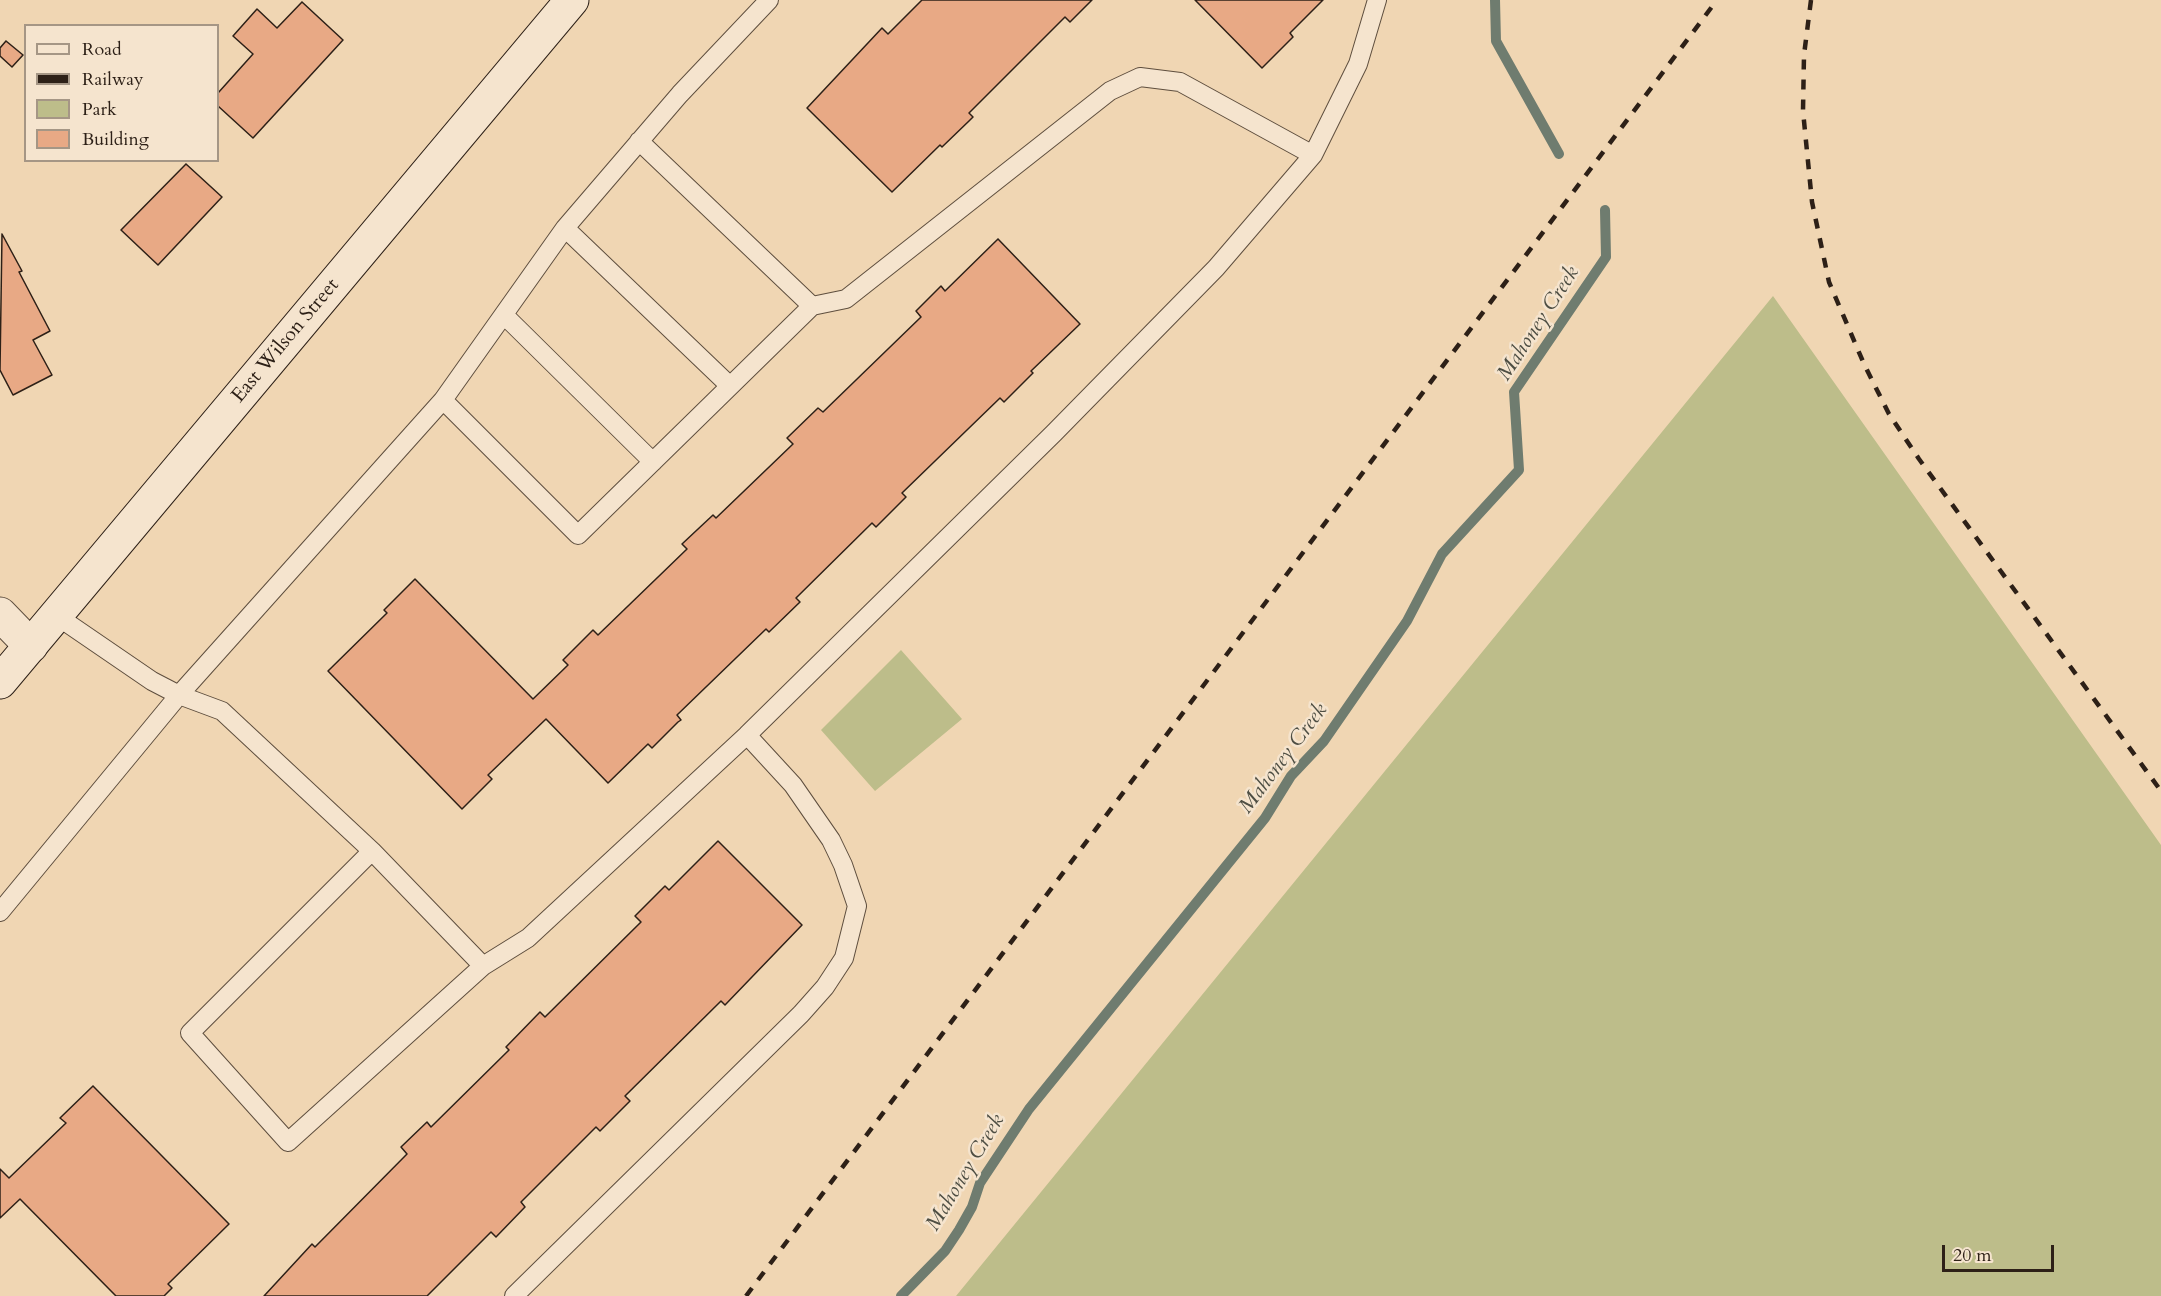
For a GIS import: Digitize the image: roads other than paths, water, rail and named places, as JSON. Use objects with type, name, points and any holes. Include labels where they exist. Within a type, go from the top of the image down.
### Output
[{"type":"street","name":"East Wilson Street","points":[[0,682],[572,0]]},
{"type":"street","points":[[0,614],[31,645]]},
{"type":"lane","points":[[0,912],[178,695],[443,400],[565,228],[639,141],[769,0]]},
{"type":"lane","points":[[372,851],[190,1033],[288,1142],[483,966],[528,938],[747,735],[1216,268],[1313,155],[1358,64],[1377,0]]},
{"type":"lane","points":[[443,400],[578,534],[812,306],[846,299],[1110,92],[1140,76],[1180,82],[1313,155]]},
{"type":"lane","points":[[639,141],[812,306]]},
{"type":"lane","points":[[565,228],[730,386]]},
{"type":"lane","points":[[504,315],[653,462]]},
{"type":"lane","points":[[57,616],[152,681],[178,695],[222,711],[372,851],[483,966]]},
{"type":"lane","points":[[514,1296],[801,1014],[825,987],[844,958],[857,906],[843,865],[831,840],[793,785],[747,735]]},
{"type":"waterway","name":"Mahoney Creek","points":[[1495,0],[1496,41],[1559,154]]},
{"type":"waterway","name":"Mahoney Creek","points":[[901,1296],[945,1251],[972,1207],[980,1183],[1029,1109],[1265,818],[1291,776],[1324,741],[1407,621],[1442,554],[1519,470],[1514,392],[1606,257],[1605,210]]},
{"type":"railway","points":[[746,1296],[1717,0]]},
{"type":"railway","points":[[1811,0],[1804,55],[1803,111],[1812,202],[1829,282],[1864,364],[1889,414],[1919,459],[2161,791]]}]
